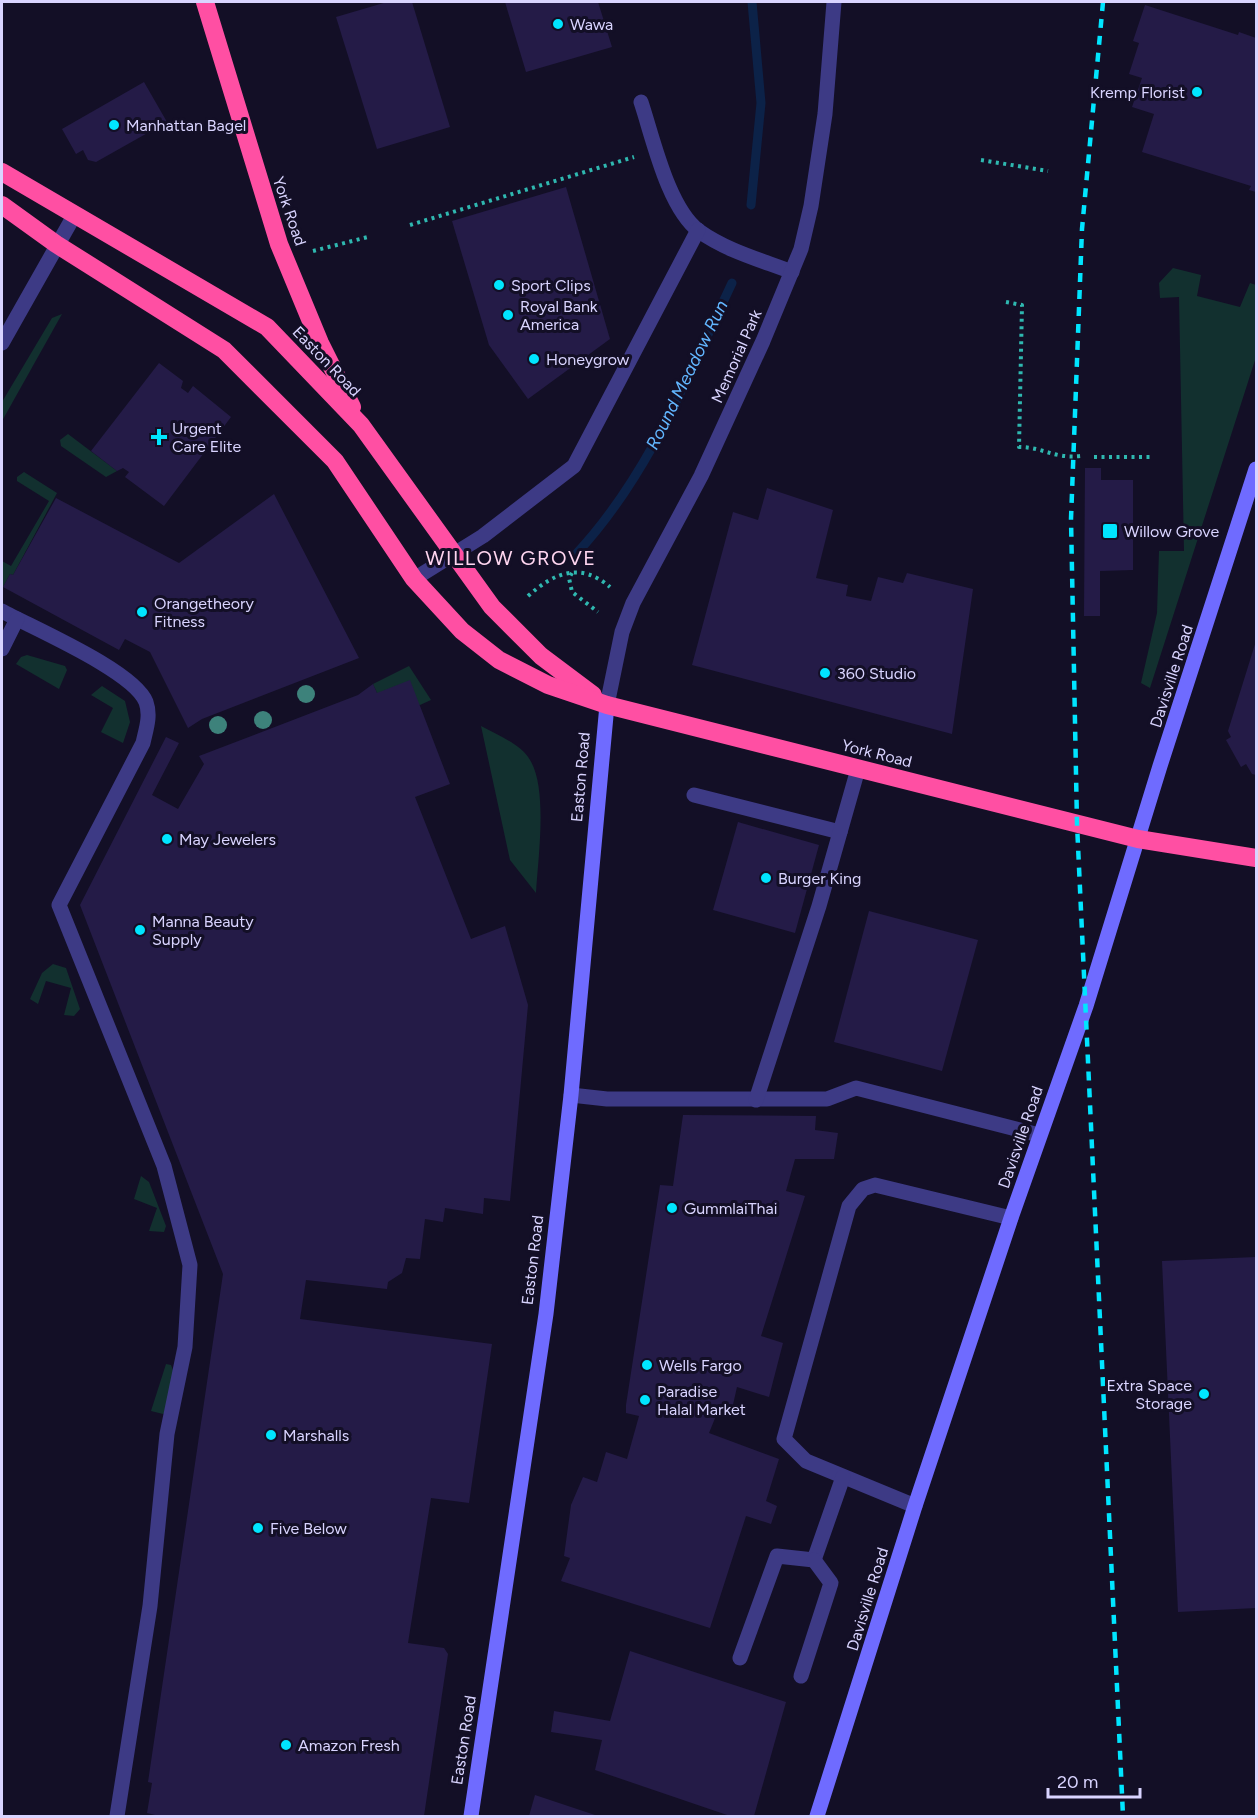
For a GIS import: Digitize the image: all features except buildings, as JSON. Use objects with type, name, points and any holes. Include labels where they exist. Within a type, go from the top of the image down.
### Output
[{"type":"highway","name":"York Road","points":[[205,2],[279,244],[320,343],[361,425]]},
{"type":"highway","name":"Easton Road","points":[[2,172],[267,327],[361,425],[492,607],[542,656],[607,705]]},
{"type":"highway","points":[[2,205],[56,244],[224,350],[335,461],[414,579],[462,631],[499,660],[548,686],[607,705]]},
{"type":"highway","name":"York Road","points":[[607,705],[1138,839],[1257,858]]},
{"type":"street","name":"Memorial Park","points":[[607,705],[622,632],[633,603],[702,476],[792,272],[812,207],[825,114],[834,2]]},
{"type":"street","points":[[641,102],[675,199],[698,230],[732,250],[792,272]]},
{"type":"street","points":[[2,343],[75,214]]},
{"type":"street","points":[[414,579],[524,506],[574,466],[698,230]]},
{"type":"street","name":"Davisville Road","points":[[817,1816],[915,1506],[1039,1135],[1086,1006],[1257,469]]},
{"type":"street","points":[[2,611],[130,680],[145,701],[149,717],[143,743],[59,905],[164,1166],[190,1265],[185,1347],[167,1434],[150,1606],[117,1816]]},
{"type":"street","points":[[2,649],[17,619]]},
{"type":"street","name":"Easton Road","points":[[471,1816],[546,1314],[571,1095],[607,705]]},
{"type":"street","points":[[756,1100],[858,769]]},
{"type":"street","points":[[694,795],[840,832]]},
{"type":"street","points":[[571,1095],[607,1099],[827,1099],[856,1088],[1039,1135]]},
{"type":"street","points":[[915,1506],[806,1461],[784,1439],[849,1206],[863,1189],[875,1185],[1011,1218]]},
{"type":"street","points":[[814,1560],[843,1477]]},
{"type":"street","points":[[740,1658],[777,1556],[814,1560],[831,1583],[801,1676]]},
{"type":"path","points":[[410,225],[634,157]]},
{"type":"path","points":[[981,160],[1048,171]]},
{"type":"path","points":[[313,251],[368,237]]},
{"type":"path","points":[[1006,302],[1022,305],[1019,447],[1035,447],[1048,455],[1081,456]]},
{"type":"path","points":[[1094,457],[1151,457]]},
{"type":"path","points":[[573,572],[569,578],[572,592],[598,612]]},
{"type":"path","points":[[528,596],[543,584],[573,572],[586,572],[610,587]]},
{"type":"green space","points":[[1173,268],[1201,275],[1197,296],[1240,307],[1250,283],[1256,285],[1256,357],[1150,688],[1141,683],[1157,613],[1159,551],[1184,551],[1179,297],[1160,298],[1159,283]]},
{"type":"green space","points":[[62,314],[2,421],[2,402],[52,318]]},
{"type":"green space","points":[[68,434],[117,471],[106,477],[61,446],[60,440]]},
{"type":"green space","points":[[24,472],[57,493],[13,575],[10,574],[2,589],[2,561],[11,566],[49,501],[17,481],[17,477]]},
{"type":"green space","points":[[27,655],[65,666],[67,670],[59,689],[16,664],[21,657]]},
{"type":"green space","points":[[409,666],[431,700],[420,705],[377,693],[373,684]]},
{"type":"green space","points":[[102,686],[125,701],[130,722],[123,743],[101,732],[113,708],[91,695]]},
{"type":"green space","points":[[481,726],[521,749],[530,760],[536,773],[539,788],[540,843],[536,893],[510,860]]},
{"type":"green space","points":[[53,964],[66,968],[80,1009],[74,1016],[64,1015],[71,988],[46,981],[38,1004],[30,999],[42,973]]},
{"type":"green space","points":[[141,1176],[149,1182],[166,1226],[164,1232],[149,1231],[157,1208],[134,1199]]},
{"type":"green space","points":[[166,1364],[171,1365],[174,1373],[167,1411],[163,1414],[151,1411]]},
{"type":"waterway","name":"Round Meadow Run","points":[[751,205],[761,103],[752,2]]},
{"type":"waterway","name":"Round Meadow Run","points":[[576,554],[602,524],[645,459],[682,389],[732,283]]},
{"type":"railway","points":[[1103,2],[1082,229],[1071,519],[1077,824],[1123,1816]]},
{"type":"place","name":"Wawa","points":[[558,24]]},
{"type":"place","name":"Kremp Florist","points":[[1197,92]]},
{"type":"place","name":"Manhattan Bagel","points":[[114,125]]},
{"type":"place","name":"Sport Clips","points":[[499,285]]},
{"type":"place","name":"Royal Bank America","points":[[508,315]]},
{"type":"place","name":"Honeygrow","points":[[534,359]]},
{"type":"place","name":"Urgent Care Elite","points":[[159,437]]},
{"type":"place","name":"Willow Grove","points":[[1110,531]]},
{"type":"place","name":"Orangetheory Fitness","points":[[142,612]]},
{"type":"place","name":"360 Studio","points":[[825,673]]},
{"type":"place","name":"May Jewelers","points":[[167,839]]},
{"type":"place","name":"Burger King","points":[[766,878]]},
{"type":"place","name":"Manna Beauty Supply","points":[[140,930]]},
{"type":"place","name":"GummlaiThai","points":[[672,1208]]},
{"type":"place","name":"Wells Fargo","points":[[647,1365]]},
{"type":"place","name":"Extra Space Storage","points":[[1204,1394]]},
{"type":"place","name":"Paradise Halal Market","points":[[645,1400]]},
{"type":"place","name":"Marshalls","points":[[271,1435]]},
{"type":"place","name":"Five Below","points":[[258,1528]]},
{"type":"place","name":"Amazon Fresh","points":[[286,1745]]},
{"type":"district","name":"WILLOW GROVE","points":[[511,558]]}]
